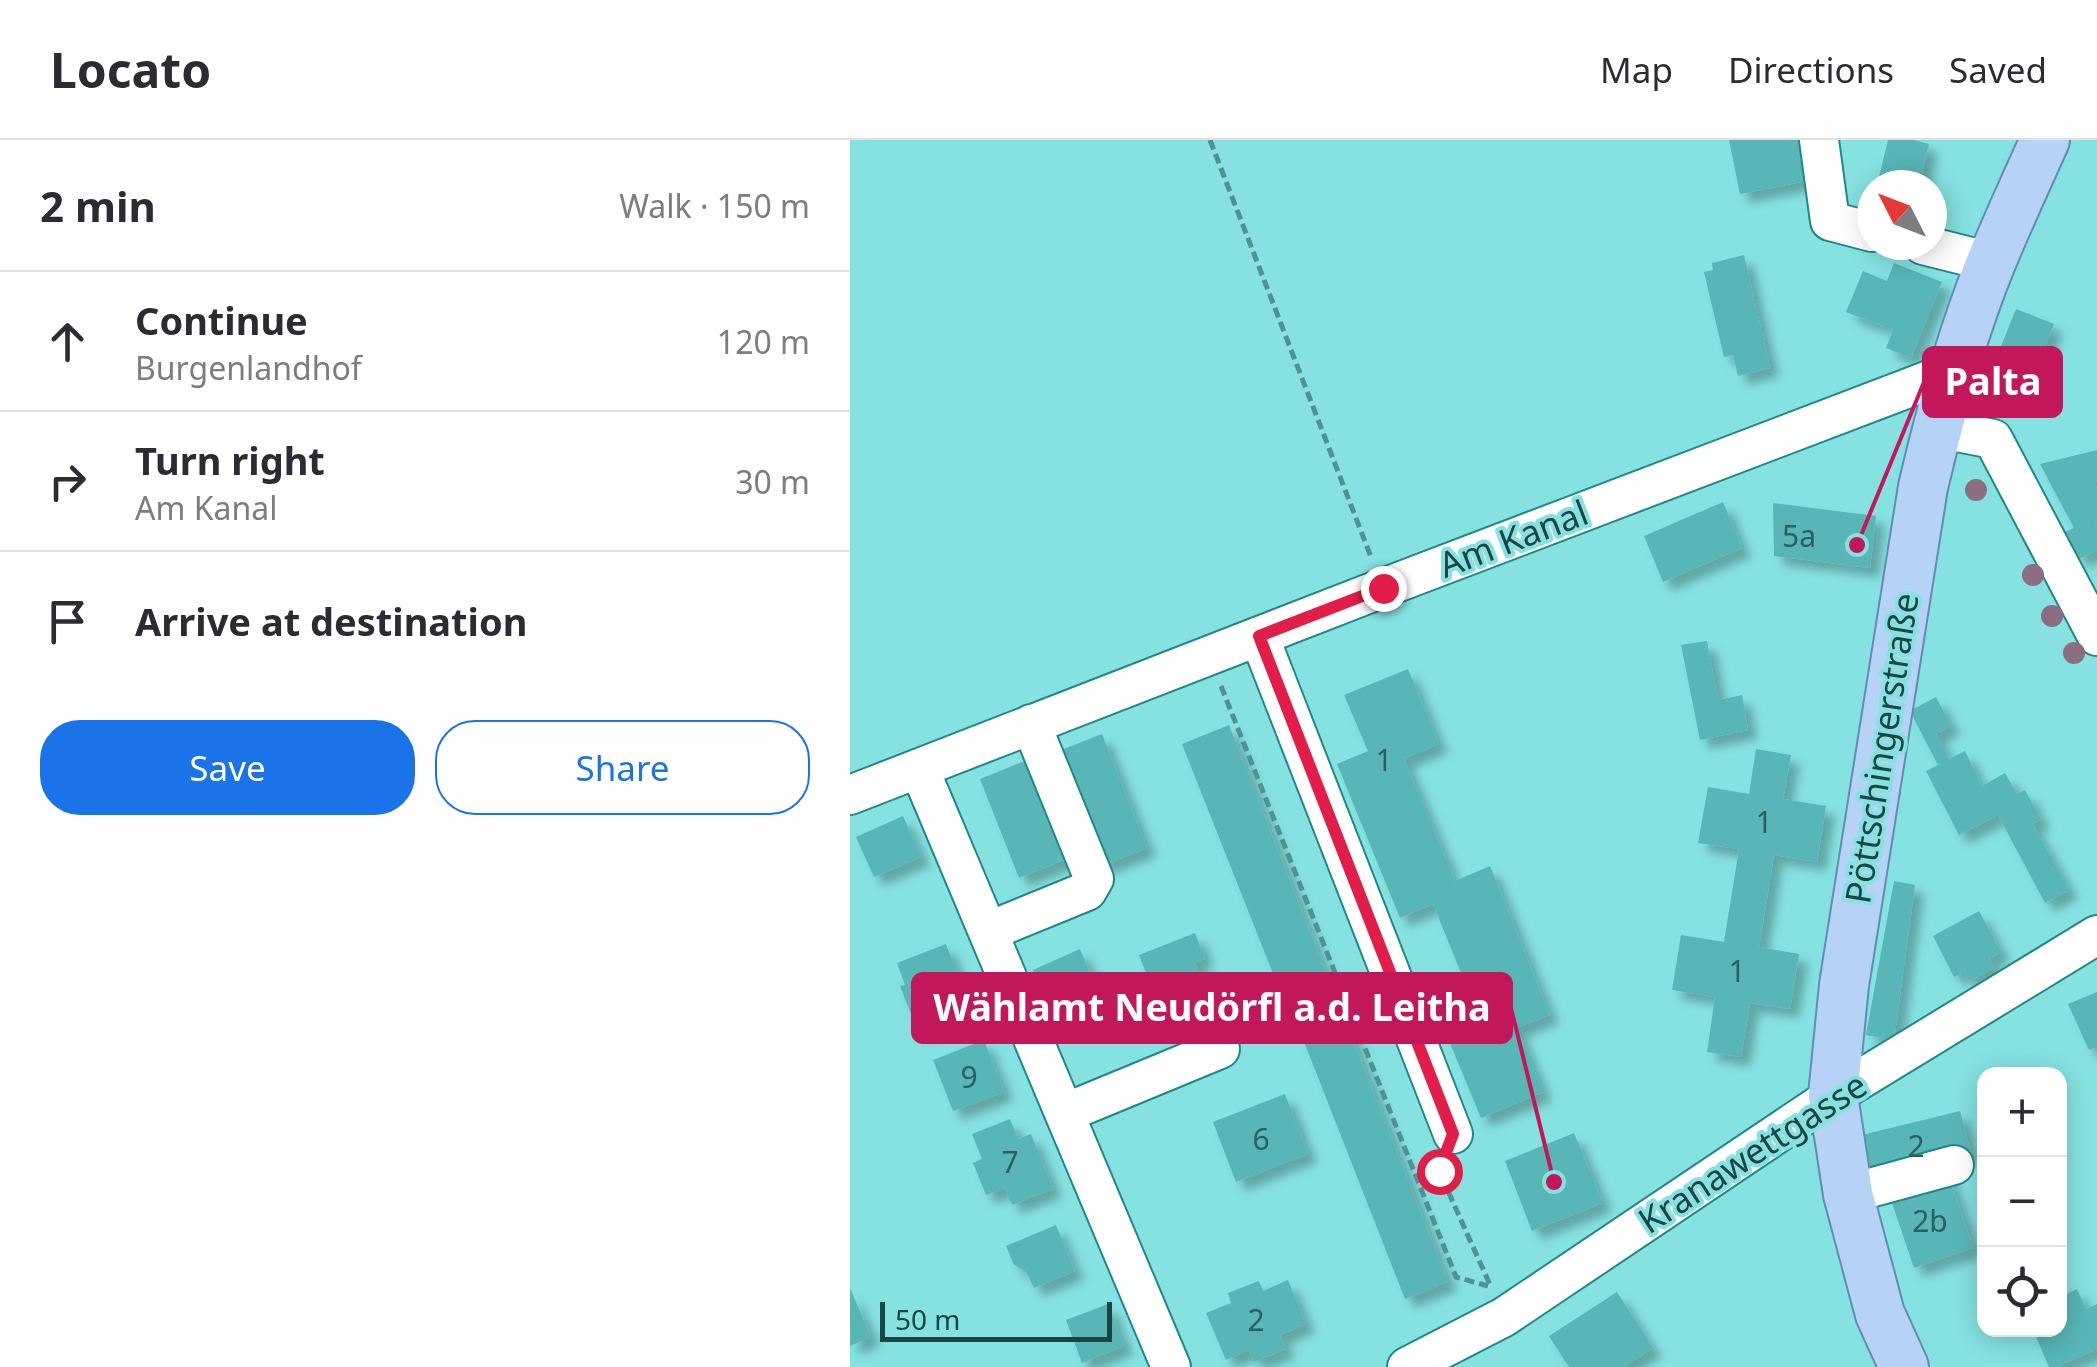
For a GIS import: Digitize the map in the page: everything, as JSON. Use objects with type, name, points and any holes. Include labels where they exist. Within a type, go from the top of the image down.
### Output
[{"type":"main road","name":"Pöttschingerstraße","points":[[1904,1367],[1880,1314],[1848,1194],[1833,1096],[1850,946],[1923,487],[1937,428],[1991,262],[2045,140]]},
{"type":"street","points":[[1819,140],[1830,221],[1857,228]]},
{"type":"street","points":[[1947,251],[1991,262]]},
{"type":"street","name":"Am Kanal","points":[[850,796],[1953,370]]},
{"type":"street","points":[[1937,428],[1994,439],[2097,636]]},
{"type":"street","points":[[1259,636],[1453,1134]]},
{"type":"street","points":[[989,932],[1087,891],[1094,879],[1031,724]]},
{"type":"street","points":[[919,768],[1171,1367]]},
{"type":"street","name":"Kranawettgasse","points":[[1407,1367],[1497,1302],[2097,935]]},
{"type":"street","points":[[1065,1114],[1220,1049]]},
{"type":"street","points":[[1848,1194],[1954,1165]]},
{"type":"path","points":[[1210,140],[1383,588]]},
{"type":"path","points":[[1209,655],[1456,1277],[1497,1302]]},
{"type":"path","points":[[1453,1134],[1439,1171],[1497,1302]]},
{"type":"building","points":[[1729,140],[1803,140],[1811,180],[1740,194]]},
{"type":"building","points":[[1888,140],[1929,144],[1923,170],[1881,170]]},
{"type":"building","points":[[1744,255],[1770,368],[1738,376],[1733,355],[1724,357],[1704,272],[1713,270],[1712,263]]},
{"type":"building","points":[[1894,263],[1942,282],[1911,358],[1886,348],[1893,330],[1846,312],[1863,271],[1887,281]]},
{"type":"building","points":[[2016,309],[2054,324],[2027,391],[1989,376]]},
{"type":"building","points":[[2097,450],[2097,550],[2079,559],[2065,532],[2074,528],[2040,464]]},
{"type":"building","points":[[1723,502],[1742,548],[1663,582],[1644,536]]},
{"type":"building","points":[[1773,503],[1876,516],[1870,568],[1774,556]]},
{"type":"building","points":[[1707,641],[1718,700],[1742,695],[1748,730],[1700,740],[1681,645]]},
{"type":"building","points":[[1408,669],[1439,744],[1404,759],[1455,881],[1490,866],[1550,1015],[1517,1028],[1543,1092],[1481,1118],[1447,1036],[1481,1022],[1433,904],[1400,918],[1337,764],[1368,751],[1344,695]]},
{"type":"building","points":[[1936,697],[1951,726],[1936,734],[1949,759],[1965,751],[1982,786],[2005,773],[2017,794],[2025,790],[2041,819],[2033,824],[2069,890],[2045,903],[1998,815],[1959,835],[1926,771],[1938,765],[1910,711]]},
{"type":"building","points":[[1229,725],[1333,991],[1287,1009],[1182,744]]},
{"type":"building","points":[[1102,734],[1147,848],[1101,866],[1056,752]]},
{"type":"building","points":[[1756,749],[1791,755],[1783,799],[1826,806],[1817,862],[1774,855],[1759,947],[1799,954],[1790,1009],[1750,1003],[1741,1057],[1707,1052],[1715,997],[1672,990],[1681,935],[1724,942],[1739,849],[1698,843],[1708,787],[1749,794]]},
{"type":"building","points":[[1032,758],[1071,857],[1019,878],[980,779]]},
{"type":"building","points":[[903,816],[921,857],[874,877],[856,837]]},
{"type":"building","points":[[1894,881],[1915,885],[1894,1040],[1866,1035]]},
{"type":"building","points":[[1979,911],[2001,952],[1989,959],[1994,968],[1969,981],[1964,972],[1954,977],[1933,936]]},
{"type":"building","points":[[1195,933],[1205,959],[1195,962],[1204,985],[1158,1003],[1139,955]]},
{"type":"building","points":[[946,944],[972,1011],[918,1032],[900,986],[905,985],[897,963]]},
{"type":"building","points":[[1080,949],[1100,996],[1054,1017],[1033,970]]},
{"type":"building","points":[[2097,992],[2097,1047],[2089,1050],[2068,1004]]},
{"type":"building","points":[[1344,1017],[1448,1282],[1405,1299],[1301,1034]]},
{"type":"building","points":[[984,1040],[1004,1092],[953,1111],[933,1060]]},
{"type":"building","points":[[1285,1094],[1308,1154],[1236,1182],[1213,1122]]},
{"type":"building","points":[[1960,1111],[1971,1154],[1872,1178],[1862,1135]]},
{"type":"building","points":[[1010,1119],[1018,1139],[1031,1134],[1053,1189],[1012,1205],[1005,1188],[986,1195],[973,1163],[982,1159],[972,1134]]},
{"type":"building","points":[[1574,1133],[1603,1203],[1532,1231],[1505,1161]]},
{"type":"building","points":[[1947,1171],[1973,1248],[1914,1268],[1888,1191]]},
{"type":"building","points":[[1056,1225],[1075,1271],[1034,1288],[1026,1271],[1014,1265],[1006,1246]]},
{"type":"building","points":[[1288,1280],[1306,1324],[1280,1335],[1286,1349],[1254,1362],[1249,1350],[1226,1360],[1206,1313],[1231,1303],[1228,1293],[1259,1281],[1263,1291]]},
{"type":"building","points":[[850,1288],[871,1337],[850,1346]]},
{"type":"building","points":[[2077,1289],[2086,1309],[2097,1304],[2097,1349],[2049,1367],[2036,1337],[2067,1337],[2067,1294]]},
{"type":"building","points":[[1617,1292],[1653,1348],[1623,1367],[1569,1367],[1549,1336]]},
{"type":"building","points":[[1108,1304],[1124,1346],[1082,1363],[1066,1320]]},
{"type":"place","name":"Palta","points":[[1857,545]]},
{"type":"place","name":"Wählamt Neudörfl a.d. Leitha","points":[[1554,1182]]},
{"type":"route","points":[[1383,588],[1259,636],[1453,1134],[1439,1171]]}]
